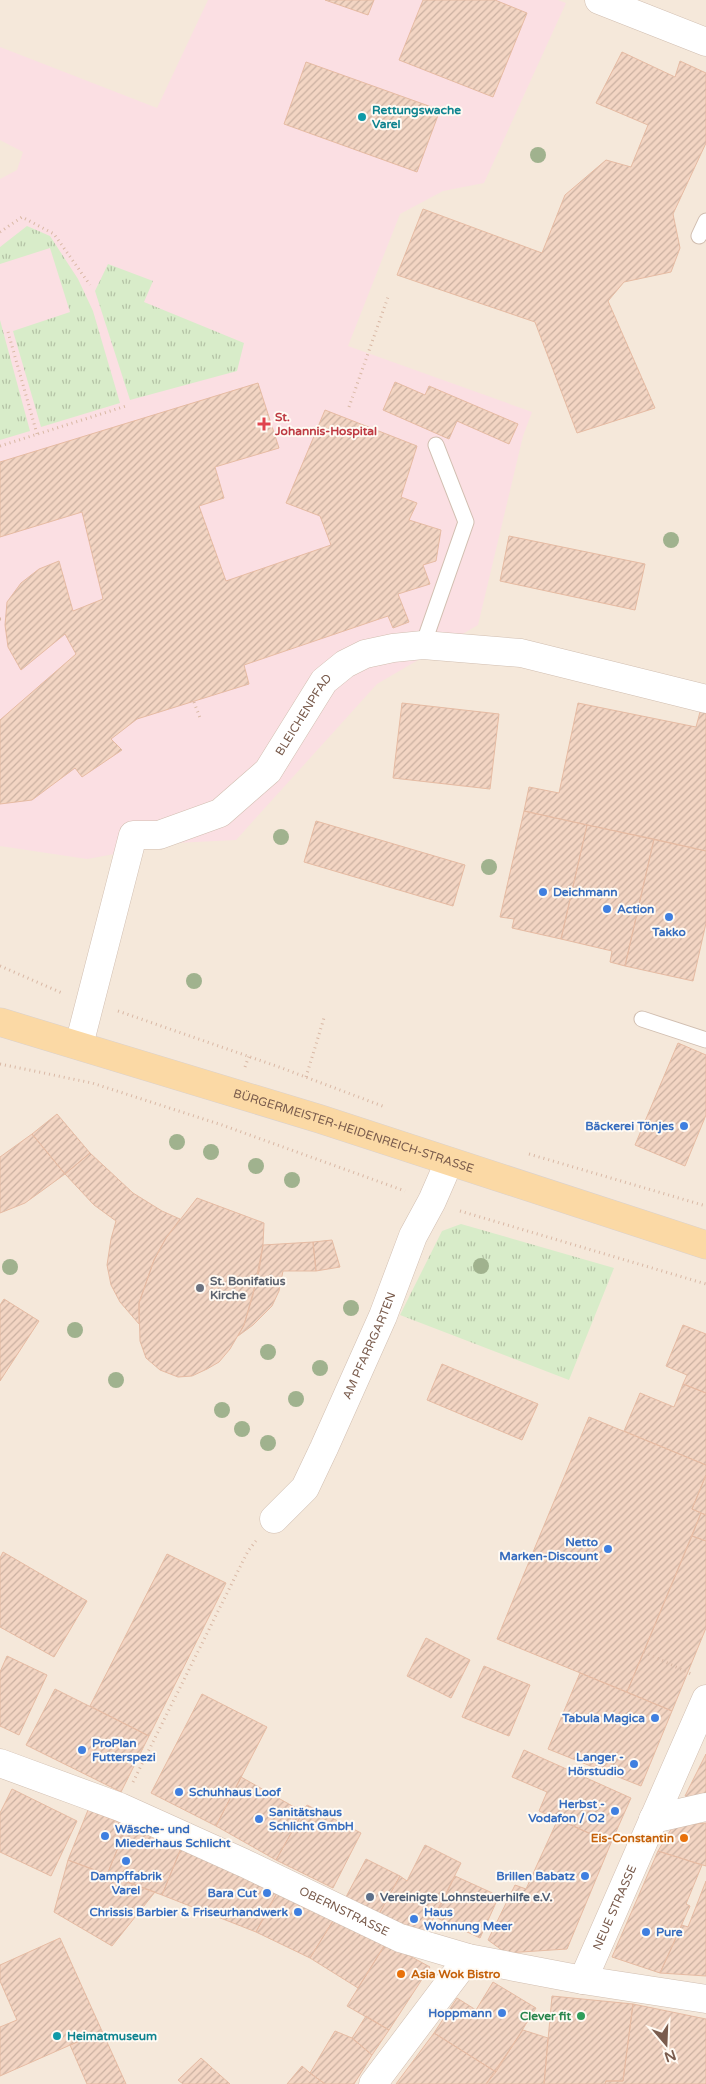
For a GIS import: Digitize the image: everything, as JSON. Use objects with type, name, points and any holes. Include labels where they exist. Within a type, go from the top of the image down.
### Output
[{"type":"main road","name":"BÜRGERMEISTER-HEIDENREICH-STRASSE","points":[[0,1022],[320,1119],[706,1245]]},
{"type":"street","points":[[599,0],[706,42]]},
{"type":"street","name":"BLEICHENPFAD","points":[[79,1045],[133,835],[158,835],[220,813],[268,771],[324,681],[345,664],[365,654],[393,648],[423,645],[521,653],[706,699]]},
{"type":"street","name":"AM PFARRGARTEN","points":[[274,1519],[305,1488],[383,1316],[413,1236],[432,1201],[449,1162]]},
{"type":"street","name":"NEUE STRASSE","points":[[583,1980],[706,1699]]},
{"type":"street","name":"OBERNSTRASSE","points":[[0,1763],[120,1807],[244,1863],[400,1938],[468,1958],[583,1980],[706,1999]]},
{"type":"street","points":[[653,1818],[706,1807]]},
{"type":"street","points":[[374,2084],[468,1958]]},
{"type":"lane","points":[[700,236],[706,221]]},
{"type":"lane","points":[[423,645],[466,522],[436,444]]},
{"type":"lane","points":[[642,1019],[706,1040]]},
{"type":"path","points":[[0,232],[22,217],[54,234],[90,285]]},
{"type":"path","points":[[350,407],[388,297]]},
{"type":"path","points":[[8,332],[37,434]]},
{"type":"path","points":[[0,446],[126,406]]},
{"type":"path","points":[[0,619],[5,619]]},
{"type":"path","points":[[194,702],[200,718]]},
{"type":"path","points":[[0,966],[57,992],[306,1077],[389,1109]]},
{"type":"path","points":[[306,1077],[324,1018]]},
{"type":"path","points":[[0,1064],[92,1083],[222,1125]]},
{"type":"path","points":[[520,1152],[706,1206]]},
{"type":"path","points":[[120,1807],[248,1551],[274,1519]]},
{"type":"path","points":[[644,1652],[688,1672]]},
{"type":"shaded area","points":[[0,0],[706,0],[706,2084],[0,2084]]},
{"type":"shaded area","name":"St. Johannis-Hospital","points":[[208,0],[558,0],[566,3],[484,183],[443,191],[400,214],[348,346],[532,412],[523,436],[478,625],[377,684],[236,840],[175,843],[87,859],[0,846],[0,179],[17,170],[23,152],[0,140],[0,47],[157,108]]},
{"type":"green space","points":[[27,226],[50,236],[78,279],[93,311],[120,403],[41,427],[13,331],[70,312],[50,248],[0,264],[0,247]]},
{"type":"green space","points":[[108,264],[153,281],[144,302],[244,343],[237,371],[130,400],[95,291]]},
{"type":"green space","points":[[0,320],[30,431],[0,440]]},
{"type":"green space","points":[[461,1224],[614,1268],[569,1380],[400,1315],[442,1231]]},
{"type":"building","points":[[325,0],[374,0],[368,15]]},
{"type":"building","points":[[423,0],[495,0],[527,13],[493,97],[399,60]]},
{"type":"building","points":[[622,52],[675,77],[680,61],[706,73],[706,143],[673,214],[680,248],[671,272],[624,282],[608,301],[655,408],[577,433],[535,322],[397,275],[423,209],[542,253],[565,195],[606,160],[631,167],[648,125],[596,103]]},
{"type":"building","name":"Rettungswache Varel","points":[[306,62],[440,110],[417,172],[284,124]]},
{"type":"building","points":[[395,382],[425,395],[429,386],[518,424],[509,444],[457,421],[449,439],[383,410]]},
{"type":"building","points":[[258,383],[279,448],[215,467],[224,498],[199,506],[226,581],[331,545],[320,516],[286,503],[325,410],[417,446],[401,497],[417,503],[409,520],[441,530],[436,561],[423,565],[430,584],[398,594],[409,622],[393,628],[388,616],[244,665],[249,684],[137,719],[111,739],[122,750],[82,777],[75,768],[32,800],[0,804],[0,720],[76,654],[65,634],[21,670],[8,647],[5,625],[7,602],[21,583],[39,569],[59,561],[73,611],[103,599],[82,512],[0,537],[0,462]]},
{"type":"building","points":[[509,536],[645,564],[635,610],[500,581]]},
{"type":"building","points":[[402,703],[499,714],[490,789],[393,778]]},
{"type":"building","points":[[578,703],[696,727],[700,712],[706,713],[706,851],[524,811],[529,787],[559,793]]},
{"type":"building","points":[[524,811],[587,825],[561,939],[512,928],[514,919],[500,917]]},
{"type":"building","points":[[316,821],[465,865],[453,906],[304,862]]},
{"type":"building","points":[[587,825],[654,839],[625,966],[610,962],[612,951],[561,939]]},
{"type":"building","points":[[654,839],[706,851],[706,923],[693,981],[625,966]]},
{"type":"building","points":[[678,1043],[706,1055],[706,1115],[685,1166],[635,1145]]},
{"type":"building","points":[[57,1114],[90,1153],[65,1174],[32,1134]]},
{"type":"building","points":[[32,1134],[65,1174],[25,1203],[0,1213],[0,1157]]},
{"type":"building","points":[[90,1153],[133,1193],[162,1211],[180,1219],[166,1238],[154,1260],[139,1303],[139,1324],[120,1302],[111,1285],[107,1265],[116,1221],[94,1205],[65,1174]]},
{"type":"building","name":"St. Bonifatius Kirche","points":[[197,1198],[264,1223],[263,1245],[259,1271],[244,1325],[230,1349],[219,1362],[207,1369],[192,1376],[178,1377],[160,1370],[146,1358],[140,1341],[139,1303],[154,1260],[166,1238]]},
{"type":"building","points":[[332,1240],[340,1267],[316,1271],[313,1242]]},
{"type":"building","points":[[313,1242],[316,1271],[283,1271],[279,1291],[272,1306],[253,1325],[238,1336],[244,1325],[253,1295],[263,1245]]},
{"type":"building","points":[[4,1299],[39,1321],[0,1381],[0,1305]]},
{"type":"building","points":[[683,1325],[706,1334],[706,1393],[683,1384],[687,1375],[666,1366]]},
{"type":"building","points":[[442,1364],[538,1404],[522,1440],[427,1400]]},
{"type":"building","points":[[683,1384],[706,1393],[706,1465],[624,1431],[640,1393],[674,1407]]},
{"type":"building","points":[[589,1417],[706,1465],[706,1475],[692,1509],[701,1513],[627,1692],[497,1639]]},
{"type":"building","points":[[706,1475],[706,1515],[692,1509]]},
{"type":"building","points":[[701,1513],[706,1515],[706,1541],[692,1536]]},
{"type":"building","points":[[692,1536],[706,1541],[706,1628],[672,1711],[627,1692]]},
{"type":"building","points":[[3,1552],[87,1601],[54,1657],[0,1627],[0,1558]]},
{"type":"building","points":[[167,1554],[226,1583],[149,1736],[90,1706]]},
{"type":"building","points":[[426,1638],[470,1660],[451,1698],[407,1676]]},
{"type":"building","points":[[7,1656],[47,1675],[19,1735],[0,1726],[0,1672]]},
{"type":"building","points":[[484,1666],[530,1685],[509,1736],[462,1717]]},
{"type":"building","points":[[580,1673],[672,1711],[641,1786],[548,1749]]},
{"type":"building","points":[[55,1689],[149,1736],[121,1792],[26,1745]]},
{"type":"building","points":[[202,1694],[267,1727],[216,1826],[151,1793]]},
{"type":"building","points":[[524,1750],[631,1798],[611,1843],[539,1811],[547,1792],[512,1777]]},
{"type":"building","points":[[706,1754],[706,1800],[701,1801],[685,1796]]},
{"type":"building","name":"Sanitätshaus Schlicht GmbH","points":[[241,1777],[303,1812],[276,1860],[216,1826]]},
{"type":"building","points":[[12,1789],[77,1821],[51,1876],[0,1852],[0,1813]]},
{"type":"building","points":[[307,1805],[361,1833],[333,1888],[276,1860]]},
{"type":"building","points":[[88,1810],[127,1825],[107,1875],[68,1860]]},
{"type":"building","points":[[558,1819],[611,1843],[567,1949],[506,1953],[488,1940],[515,1885],[526,1889]]},
{"type":"building","points":[[706,1823],[706,1866],[658,1851],[673,1826]]},
{"type":"building","points":[[127,1825],[182,1846],[162,1895],[107,1875]]},
{"type":"building","points":[[425,1845],[461,1863],[425,1935],[379,1914],[400,1876],[407,1881]]},
{"type":"building","points":[[182,1846],[279,1889],[256,1932],[162,1895]]},
{"type":"building","points":[[658,1851],[702,1865],[686,1904],[690,1906],[660,1973],[612,1957]]},
{"type":"building","points":[[366,1859],[400,1876],[379,1914],[346,1897]]},
{"type":"building","points":[[68,1860],[155,1892],[112,1946],[54,1912]]},
{"type":"building","points":[[455,1876],[499,1896],[480,1938],[435,1917]]},
{"type":"building","points":[[706,1881],[706,1976],[660,1973],[682,1925],[688,1927]]},
{"type":"building","points":[[279,1889],[336,1916],[310,1958],[256,1932]]},
{"type":"building","points":[[336,1916],[386,1943],[358,1988],[310,1958]]},
{"type":"building","points":[[60,1938],[102,2031],[0,2076],[0,2027],[17,2020],[0,1981],[0,1965]]},
{"type":"building","points":[[386,1943],[430,1967],[389,2030],[347,2006]]},
{"type":"building","points":[[493,1982],[536,2008],[496,2072],[434,2033],[457,1998],[476,2010]]},
{"type":"building","points":[[552,1996],[633,2004],[623,2081],[606,2081],[605,2084],[544,2084]]},
{"type":"building","points":[[633,2004],[706,2019],[706,2084],[605,2084],[606,2081],[623,2081]]},
{"type":"building","points":[[366,2016],[389,2030],[372,2055],[352,2038]]},
{"type":"building","points":[[523,2030],[548,2038],[544,2084],[486,2084]]},
{"type":"building","points":[[102,2031],[126,2084],[87,2084],[70,2045]]},
{"type":"building","points":[[335,2031],[352,2038],[372,2055],[354,2084],[325,2084],[310,2073]]},
{"type":"building","points":[[434,2033],[496,2072],[486,2084],[396,2084]]},
{"type":"building","points":[[201,2058],[230,2084],[183,2084],[178,2080]]},
{"type":"building","points":[[302,2066],[310,2073],[325,2084],[287,2084]]},
{"type":"place","name":"Rettungswache Varel","points":[[362,117]]},
{"type":"place","name":"St. Johannis-Hospital","points":[[264,424]]},
{"type":"place","name":"Deichmann","points":[[543,892]]},
{"type":"place","name":"Action","points":[[607,909]]},
{"type":"place","name":"Takko","points":[[669,917]]},
{"type":"place","name":"Bäckerei Tönjes","points":[[684,1126]]},
{"type":"place","name":"St. Bonifatius Kirche","points":[[200,1288]]},
{"type":"place","name":"Netto Marken-Discount","points":[[608,1549]]},
{"type":"place","name":"Tabula Magica","points":[[655,1718]]},
{"type":"place","name":"ProPlan Futterspezi","points":[[82,1750]]},
{"type":"place","name":"Langer - Hörstudio","points":[[634,1764]]},
{"type":"place","name":"Schuhhaus Loof","points":[[179,1792]]},
{"type":"place","name":"Herbst - Vodafon / O2","points":[[615,1811]]},
{"type":"place","name":"Sanitätshaus Schlicht GmbH","points":[[259,1819]]},
{"type":"place","name":"Wäsche- und Miederhaus Schlicht","points":[[105,1836]]},
{"type":"place","name":"Eis-Constantin","points":[[684,1838]]},
{"type":"place","name":"Dampffabrik Varel","points":[[126,1861]]},
{"type":"place","name":"Brillen Babatz","points":[[585,1876]]},
{"type":"place","name":"Bara Cut","points":[[267,1893]]},
{"type":"place","name":"Vereinigte Lohnsteuerhilfe e.V.","points":[[370,1897]]},
{"type":"place","name":"Chrissis Barbier & Friseurhandwerk","points":[[298,1912]]},
{"type":"place","name":"Haus Wohnung Meer","points":[[414,1919]]},
{"type":"place","name":"Pure","points":[[646,1932]]},
{"type":"place","name":"Asia Wok Bistro","points":[[401,1974]]},
{"type":"place","name":"Hoppmann","points":[[502,2013]]},
{"type":"place","name":"Clever fit","points":[[581,2016]]},
{"type":"place","name":"Heimatmuseum","points":[[57,2036]]}]
